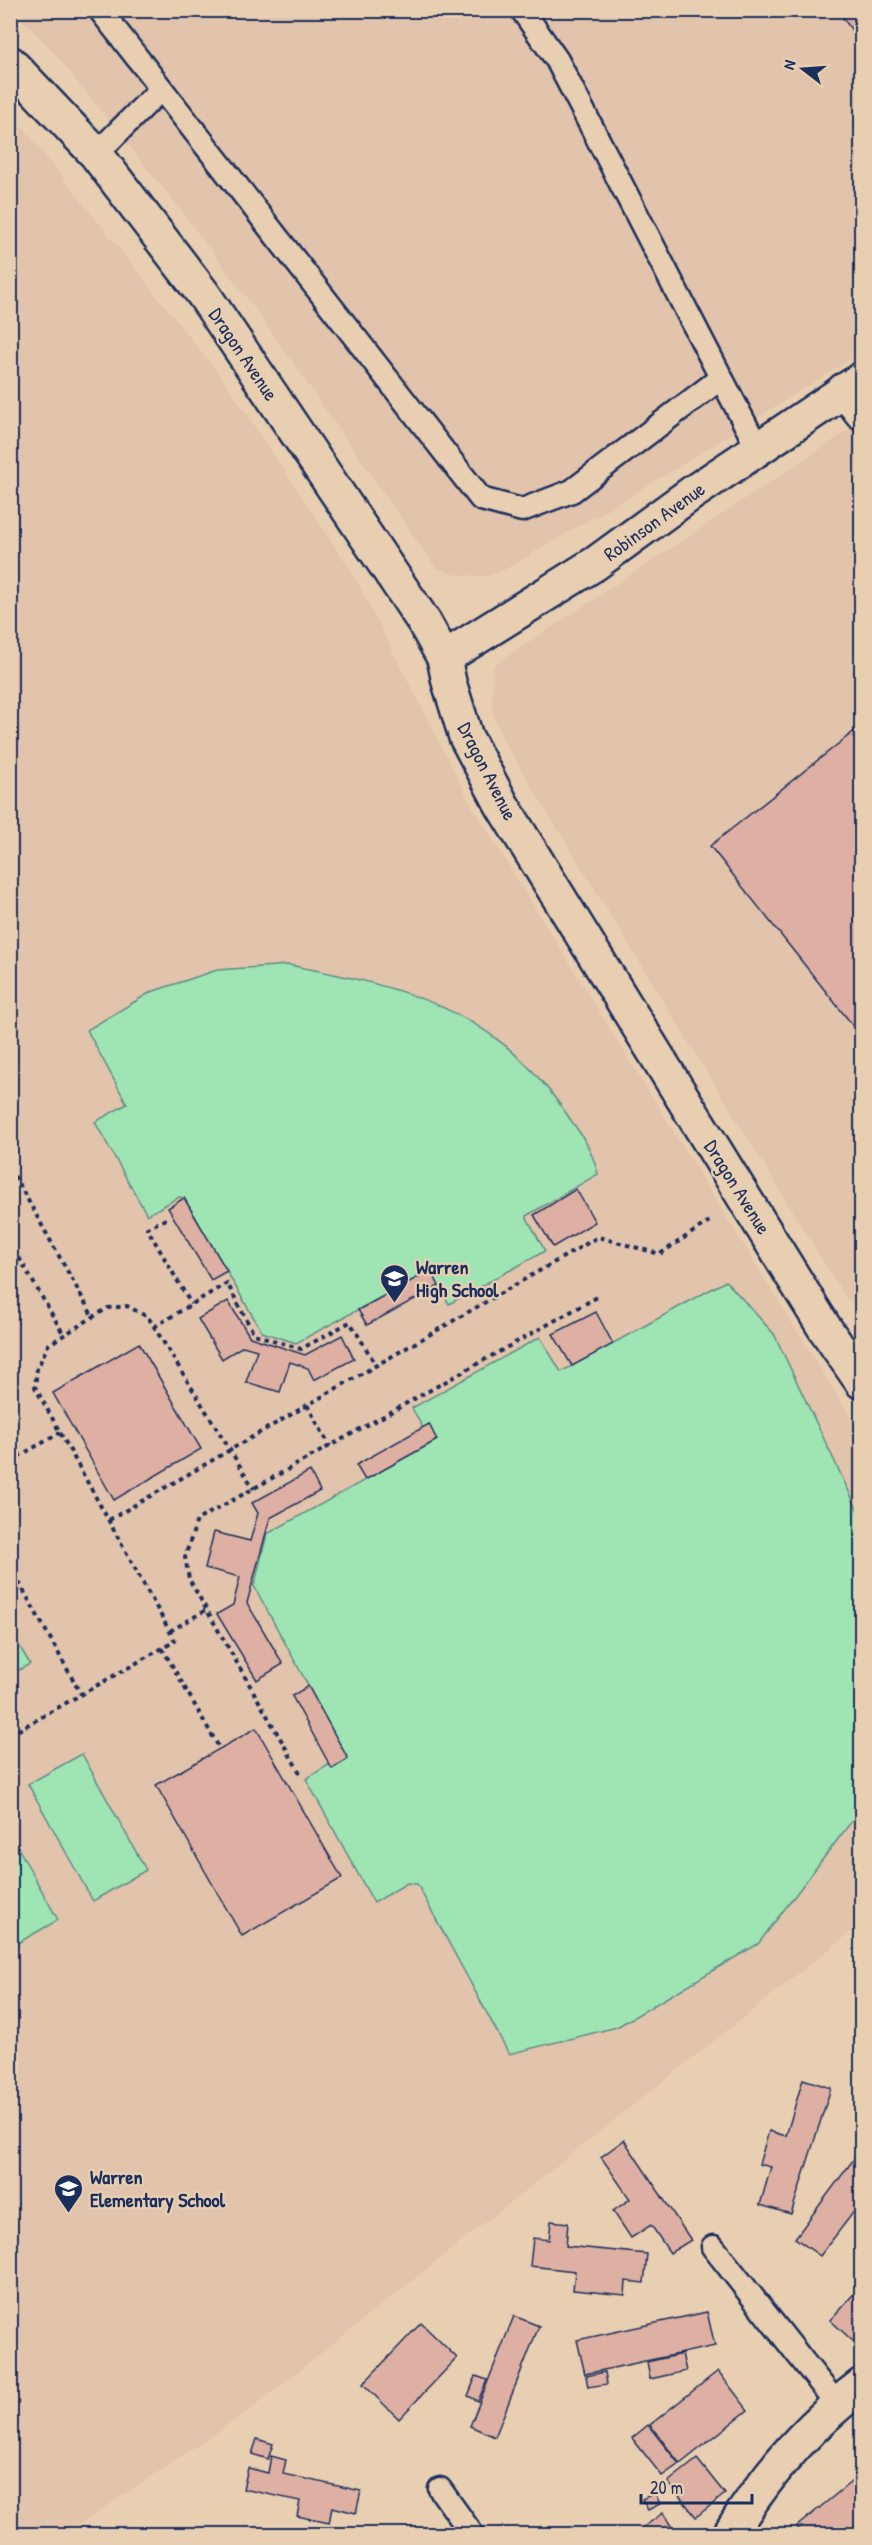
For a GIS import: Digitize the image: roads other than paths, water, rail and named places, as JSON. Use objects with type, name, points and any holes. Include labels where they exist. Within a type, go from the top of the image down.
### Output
[{"type":"street","name":"Dragon Avenue","points":[[10,63],[96,154],[232,336],[424,622],[444,658],[466,737],[502,804],[824,1327],[861,1382]]},
{"type":"street","name":"Robinson Avenue","points":[[444,658],[596,563],[758,449],[856,394]]},
{"type":"street","points":[[730,2535],[783,2460],[849,2395]]},
{"type":"lane","points":[[100,10],[482,499],[522,510],[572,490],[722,378]]},
{"type":"lane","points":[[522,10],[557,60],[758,449]]},
{"type":"lane","points":[[96,154],[161,89]]},
{"type":"lane","points":[[713,2247],[849,2395]]},
{"type":"lane","points":[[440,2489],[472,2535]]},
{"type":"place","name":"Warren High School","points":[[395,1304]]},
{"type":"place","name":"Warren Elementary School","points":[[69,2214]]}]
